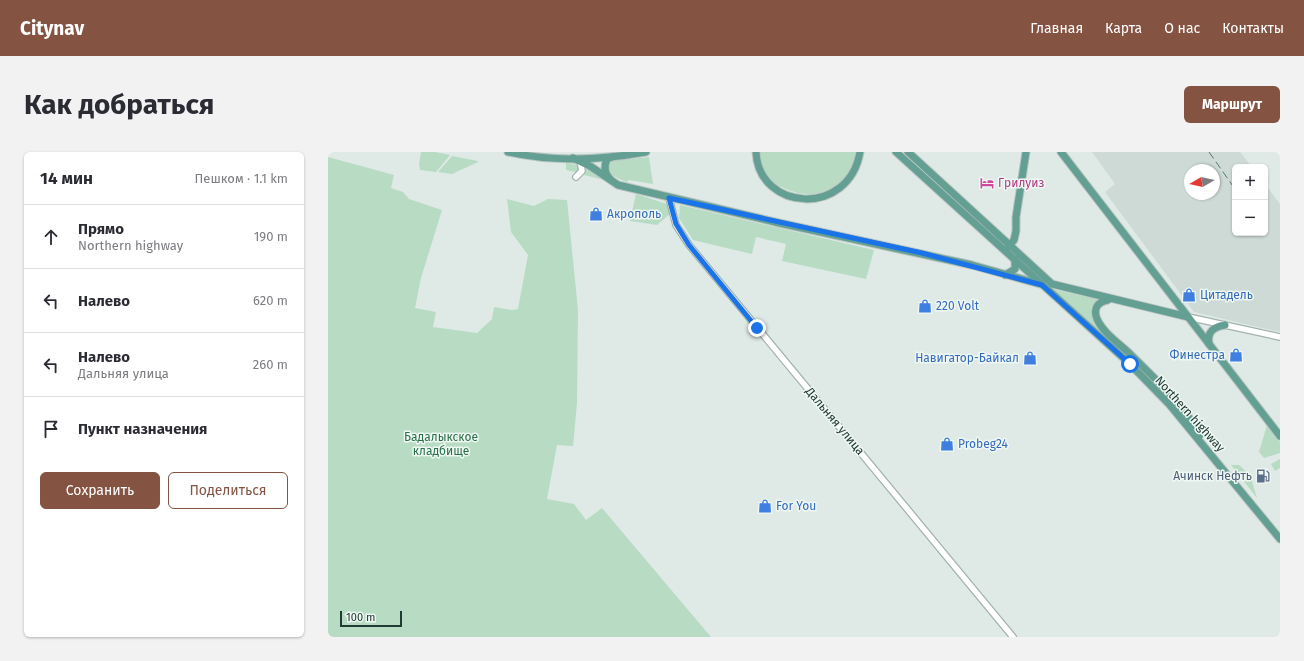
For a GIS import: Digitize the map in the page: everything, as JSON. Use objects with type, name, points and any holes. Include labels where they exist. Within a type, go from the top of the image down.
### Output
[{"type":"main road","points":[[508,152],[534,156],[576,159],[646,152]]},
{"type":"main road","points":[[756,152],[756,162],[760,174],[768,183],[789,195],[810,199],[823,198],[842,187],[855,170],[860,152]]},
{"type":"main road","name":"Northern highway","points":[[896,152],[1007,247],[1057,286],[1188,317]]},
{"type":"main road","name":"Northern highway","points":[[908,152],[999,235],[1015,259],[1130,364],[1170,404],[1280,539]]},
{"type":"main road","points":[[999,235],[1012,232],[1016,217],[1026,152]]},
{"type":"main road","points":[[1061,152],[1280,436]]},
{"type":"main road","points":[[614,156],[607,159],[605,171],[606,175],[618,185]]},
{"type":"main road","points":[[576,159],[618,185],[669,198],[922,253],[1042,285]]},
{"type":"main road","points":[[1007,247],[1014,240],[1016,232],[1016,217]]},
{"type":"main road","points":[[1005,275],[1015,269],[1015,259]]},
{"type":"main road","points":[[1110,299],[1104,300],[1096,306],[1095,312],[1101,325],[1144,367],[1176,402],[1195,426],[1208,449]]},
{"type":"main road","points":[[1210,347],[1208,337],[1211,330],[1218,326],[1225,325]]},
{"type":"street","points":[[576,159],[582,171],[576,177]]},
{"type":"street","name":"Дальняя улица","points":[[669,198],[676,224],[689,245],[1013,637]]},
{"type":"street","points":[[1188,317],[1280,337]]},
{"type":"shaded area","points":[[1092,152],[1240,152],[1250,164],[1232,164],[1232,236],[1268,236],[1268,188],[1280,204],[1280,332],[1194,312],[1105,192],[1115,184]]},
{"type":"green space","points":[[421,152],[435,152],[450,155],[436,172],[420,170],[419,164]]},
{"type":"green space","points":[[758,152],[856,152],[853,164],[847,175],[840,183],[821,193],[810,194],[798,193],[776,184],[765,174]]},
{"type":"green space","points":[[452,156],[478,162],[452,174],[438,172]]},
{"type":"green space","name":"Бадалыкское кладбище","points":[[328,157],[394,175],[391,188],[403,192],[409,199],[442,210],[421,278],[415,308],[436,312],[433,327],[477,333],[492,319],[494,307],[512,310],[518,309],[528,255],[511,232],[507,199],[534,206],[548,199],[567,200],[578,310],[577,403],[573,446],[557,445],[547,499],[574,504],[586,520],[602,508],[711,637],[328,637]]},
{"type":"green space","points":[[649,157],[653,184],[629,180],[627,182],[612,175],[610,172],[609,165],[611,161]]},
{"type":"green space","points":[[566,163],[578,165],[579,170],[576,172],[566,170]]},
{"type":"green space","points":[[587,168],[604,180],[584,175]]},
{"type":"green space","points":[[636,194],[667,204],[670,214],[657,225],[630,221]]},
{"type":"green space","points":[[680,205],[874,250],[866,279],[782,261],[786,244],[756,237],[752,254],[693,240],[679,218]]},
{"type":"green space","points":[[1052,289],[1097,299],[1091,308],[1098,330]]},
{"type":"green space","points":[[1267,425],[1280,442],[1280,453],[1264,458],[1259,452]]},
{"type":"green space","points":[[1280,459],[1280,468],[1275,471],[1271,464]]},
{"type":"green space","points":[[1231,465],[1239,465],[1250,475],[1257,498]]},
{"type":"railway","points":[[1209,152],[1232,185]]},
{"type":"place","name":"Грилуиз","points":[[987,183]]},
{"type":"place","name":"Акрополь","points":[[596,214]]},
{"type":"place","name":"Цитадель","points":[[1189,295]]},
{"type":"place","name":"220 Volt","points":[[925,306]]},
{"type":"place","name":"Финестра","points":[[1236,355]]},
{"type":"place","name":"Навигатор-Байкал","points":[[1030,358]]},
{"type":"place","name":"Probeg24","points":[[947,444]]},
{"type":"place","name":"Ачинск Нефть","points":[[1263,476]]},
{"type":"place","name":"For You","points":[[765,506]]},
{"type":"route","points":[[757,328],[689,245],[676,224],[669,198],[899,250],[922,253],[972,265],[1042,285],[1130,364]]}]
